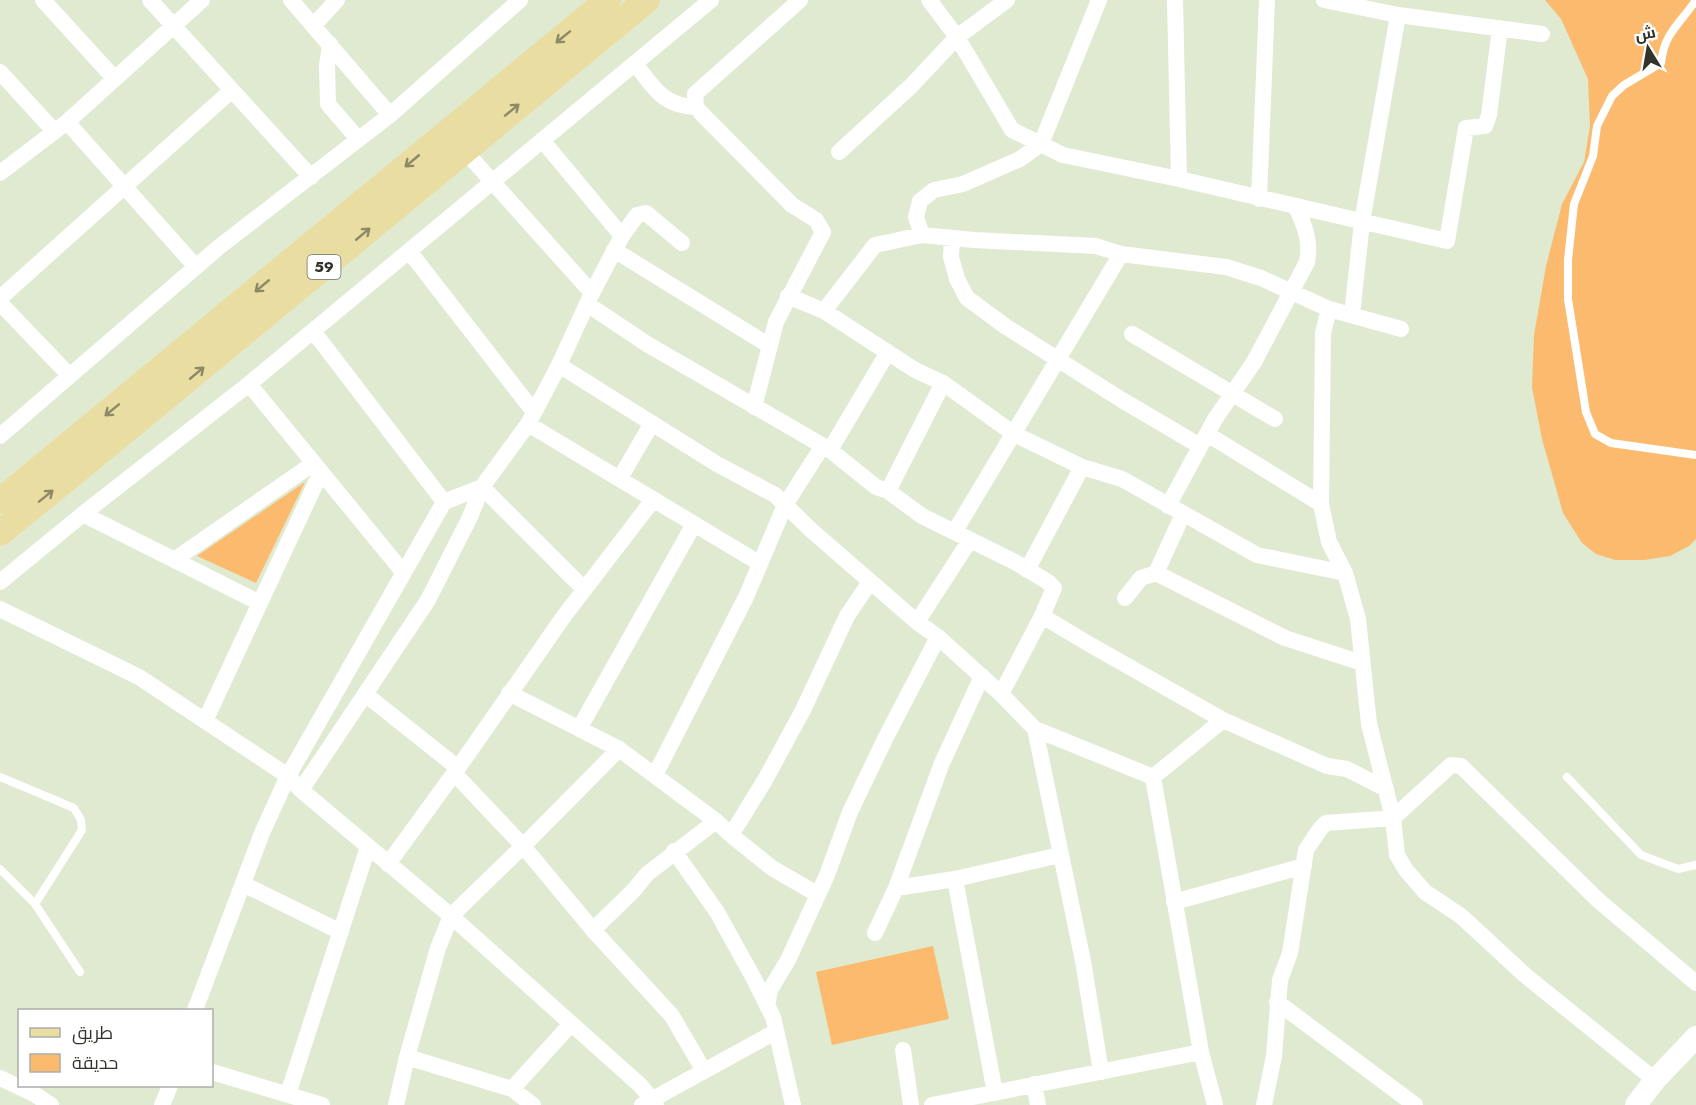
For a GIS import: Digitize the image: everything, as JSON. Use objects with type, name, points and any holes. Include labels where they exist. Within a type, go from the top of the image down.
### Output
[{"type":"main road","name":"59","points":[[0,501],[608,0]]},
{"type":"main road","name":"59","points":[[0,532],[175,391],[647,0]]},
{"type":"main road","points":[[1636,1105],[1655,1080],[1696,1037]]},
{"type":"street","points":[[43,0],[115,79]]},
{"type":"street","points":[[150,0],[311,177]]},
{"type":"street","points":[[0,173],[60,127],[202,0]]},
{"type":"street","points":[[291,0],[390,115]]},
{"type":"street","points":[[0,436],[196,267],[390,115],[520,0]]},
{"type":"street","points":[[0,582],[249,384],[711,0]]},
{"type":"street","points":[[754,407],[776,322],[820,242],[823,232],[816,220],[792,205],[696,107],[695,94],[800,0]]},
{"type":"street","points":[[929,0],[957,37],[1012,130],[1063,155],[1179,179],[1447,241],[1466,128],[1485,126],[1489,115],[1500,28]]},
{"type":"street","points":[[839,152],[911,86],[957,37],[1007,0]]},
{"type":"street","points":[[922,235],[916,217],[920,201],[934,190],[963,184],[1020,159],[1041,144],[1099,0]]},
{"type":"street","points":[[1175,0],[1179,179]]},
{"type":"street","points":[[1259,198],[1267,0]]},
{"type":"street","points":[[1324,0],[1398,15],[1542,34]]},
{"type":"street","points":[[314,25],[331,3]]},
{"type":"street","points":[[1352,315],[1362,222],[1398,15]]},
{"type":"street","points":[[330,44],[327,66],[328,104],[358,139]]},
{"type":"street","points":[[635,64],[666,100],[679,107],[696,107]]},
{"type":"street","points":[[0,72],[124,186],[196,267]]},
{"type":"street","points":[[0,298],[232,90]]},
{"type":"street","points":[[543,140],[618,243],[770,345]]},
{"type":"street","points":[[464,150],[493,181],[590,298],[646,344],[826,449],[876,487],[888,491],[922,516],[955,531],[1048,582],[1053,588],[1042,616],[1001,694]]},
{"type":"street","points":[[1168,506],[1203,440],[1254,362],[1307,262],[1310,248],[1296,207]]},
{"type":"street","points":[[301,790],[428,600],[470,517],[482,487],[531,418],[618,243],[637,215],[646,213],[682,243]]},
{"type":"street","points":[[824,311],[875,245],[922,235],[1096,246],[1121,254],[1226,267],[1261,278],[1329,309],[1401,329]]},
{"type":"street","points":[[952,238],[951,257],[957,279],[967,298],[1005,326],[1122,400],[1203,440],[1321,504]]},
{"type":"street","points":[[409,251],[531,418],[652,500],[759,563]]},
{"type":"street","points":[[955,531],[1121,254]]},
{"type":"street","points":[[788,297],[824,311],[915,370],[944,383],[1014,434],[1082,467],[1122,479],[1257,555],[1345,573]]},
{"type":"street","points":[[0,303],[69,375]]},
{"type":"street","points":[[1329,309],[1323,333],[1321,504],[1329,542],[1345,573],[1358,619],[1369,724],[1393,818],[1397,855],[1406,870],[1425,892],[1461,916],[1526,976],[1655,1080]]},
{"type":"street","points":[[313,331],[444,502]]},
{"type":"street","points":[[1132,334],[1275,419]]},
{"type":"street","points":[[655,775],[746,597],[785,506],[826,449],[888,352]]},
{"type":"street","points":[[559,365],[637,416],[717,464],[775,495],[870,582],[982,676],[1035,729],[1153,777]]},
{"type":"street","points":[[888,491],[944,383]]},
{"type":"street","points":[[249,384],[403,572]]},
{"type":"street","points":[[620,478],[652,423]]},
{"type":"street","points":[[174,560],[317,467]]},
{"type":"street","points":[[205,721],[260,603],[317,467]]},
{"type":"street","points":[[1027,570],[1082,467]]},
{"type":"street","points":[[196,1009],[262,833],[288,776],[444,502],[482,487]]},
{"type":"street","points":[[482,487],[584,589]]},
{"type":"street","points":[[388,864],[584,589],[652,500]]},
{"type":"street","points":[[83,514],[260,603]]},
{"type":"street","points":[[1156,573],[1183,514]]},
{"type":"street","points":[[579,729],[694,524]]},
{"type":"street","points":[[917,622],[970,540]]},
{"type":"street","points":[[1125,598],[1141,578],[1156,573],[1285,639],[1362,663]]},
{"type":"street","points":[[731,835],[765,780],[803,710],[847,616],[870,582]]},
{"type":"street","points":[[0,609],[139,677],[288,776],[301,790],[451,916],[641,1086],[650,1103],[776,1032]]},
{"type":"street","points":[[1042,616],[1223,720],[1327,766],[1347,769],[1386,789]]},
{"type":"street","points":[[767,1006],[770,990],[788,960],[827,875],[850,812],[885,738],[938,637]]},
{"type":"street","points":[[875,933],[896,888],[942,763],[982,676]]},
{"type":"street","points":[[509,693],[619,749],[716,821],[772,868],[817,894]]},
{"type":"street","points":[[365,694],[456,770],[593,930],[672,1016],[704,1071]]},
{"type":"street","points":[[1153,777],[1223,720]]},
{"type":"street","points":[[1035,729],[1083,961],[1101,1072]]},
{"type":"street","points":[[396,1105],[438,948],[451,916],[619,749]]},
{"type":"street","points":[[1264,1105],[1274,1056],[1280,980],[1290,953],[1306,850],[1326,823],[1393,818],[1451,765],[1461,766],[1599,901],[1696,983]]},
{"type":"street","points":[[1153,777],[1201,1052],[1215,1105]]},
{"type":"street","points":[[593,930],[634,890],[646,874],[716,821]]},
{"type":"street","points":[[288,1094],[368,847]]},
{"type":"street","points":[[674,851],[717,912],[767,1006],[776,1032],[793,1105]]},
{"type":"street","points":[[896,888],[955,879],[1060,855]]},
{"type":"street","points":[[1174,902],[1304,866]]},
{"type":"street","points":[[955,879],[995,1093]]},
{"type":"street","points":[[243,884],[340,932]]},
{"type":"street","points":[[1277,1002],[1415,1105]]},
{"type":"street","points":[[512,1089],[571,1024]]},
{"type":"street","points":[[903,1050],[911,1105]]},
{"type":"street","points":[[932,1105],[1201,1052]]},
{"type":"street","points":[[407,1057],[512,1089],[528,1103]]},
{"type":"street","points":[[213,1072],[322,1105]]},
{"type":"street","points":[[0,1078],[30,1099],[51,1105]]},
{"type":"street","points":[[1034,1084],[1038,1105]]},
{"type":"street","points":[[162,1105],[170,1087]]},
{"type":"lane","points":[[1696,0],[1669,33],[1662,50],[1661,63],[1624,85],[1612,96],[1597,126],[1593,156],[1574,204],[1568,260],[1568,299],[1586,412],[1595,434],[1611,443],[1696,455]]},
{"type":"lane","points":[[0,777],[74,808],[81,820],[82,830],[35,904]]},
{"type":"lane","points":[[1567,777],[1641,855],[1678,869],[1696,865]]},
{"type":"lane","points":[[0,869],[35,904],[80,972]]},
{"type":"green space","points":[[1545,0],[1696,0],[1696,539],[1689,546],[1670,556],[1644,560],[1615,560],[1596,554],[1582,543],[1563,513],[1542,439],[1532,387],[1534,335],[1546,266],[1562,204],[1584,162],[1590,126],[1588,79],[1561,19]]},
{"type":"green space","points":[[305,482],[256,583],[197,556]]},
{"type":"green space","points":[[933,946],[949,1019],[832,1045],[816,972]]}]
